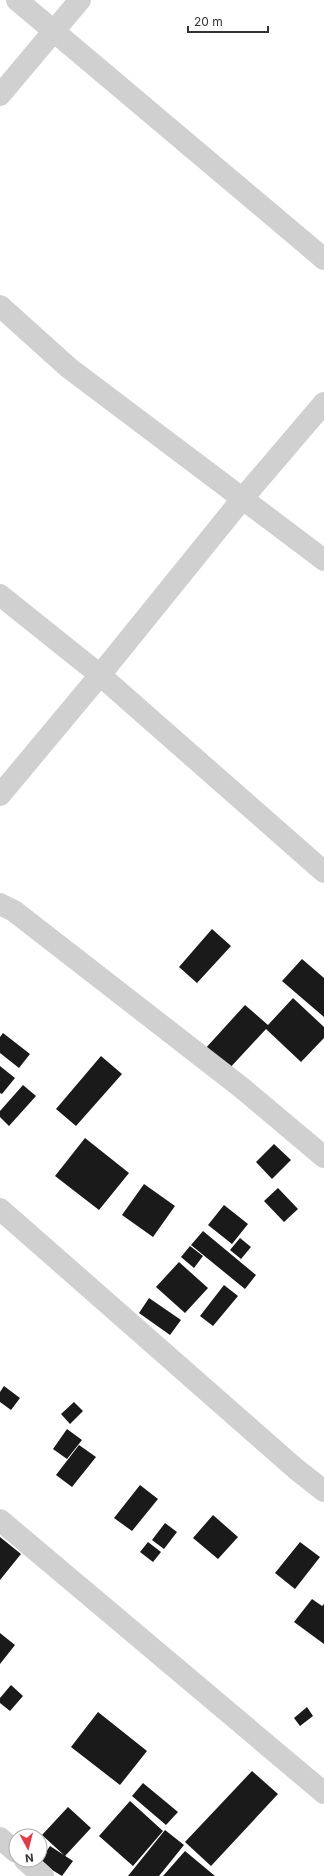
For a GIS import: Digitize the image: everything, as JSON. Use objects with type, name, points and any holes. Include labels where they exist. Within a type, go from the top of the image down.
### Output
[{"type":"street","points":[[17,0],[324,259]]},
{"type":"street","points":[[0,95],[80,0]]},
{"type":"street","points":[[0,306],[68,368],[324,560]]},
{"type":"street","points":[[0,795],[100,675],[243,498],[324,403]]},
{"type":"street","points":[[0,595],[100,675],[324,872]]},
{"type":"street","points":[[0,904],[14,911],[242,1088],[324,1158]]},
{"type":"street","points":[[0,1209],[296,1469],[324,1491]]},
{"type":"street","points":[[0,1520],[324,1793]]},
{"type":"street","points":[[0,1838],[8,1845]]},
{"type":"street","points":[[34,1868],[43,1876]]},
{"type":"building","points":[[212,929],[231,946],[197,983],[179,967]]},
{"type":"building","points":[[302,959],[324,978],[324,1017],[282,981]]},
{"type":"building","points":[[293,998],[324,1027],[324,1038],[301,1062],[266,1029],[227,1071],[204,1050],[245,1005],[268,1025]]},
{"type":"building","points":[[3,1033],[30,1054],[19,1068],[0,1053],[0,1037]]},
{"type":"building","points":[[101,1056],[122,1074],[76,1126],[56,1109]]},
{"type":"building","points":[[0,1066],[15,1078],[2,1094],[0,1093]]},
{"type":"building","points":[[23,1085],[36,1096],[9,1126],[0,1117],[0,1111]]},
{"type":"building","points":[[85,1138],[129,1173],[99,1210],[55,1176]]},
{"type":"building","points":[[274,1144],[291,1160],[272,1179],[256,1162]]},
{"type":"building","points":[[144,1184],[175,1206],[153,1237],[122,1215]]},
{"type":"building","points":[[278,1188],[298,1209],[284,1222],[264,1201]]},
{"type":"building","points":[[224,1205],[248,1224],[232,1244],[208,1225]]},
{"type":"building","points":[[203,1231],[256,1275],[245,1289],[191,1245]]},
{"type":"building","points":[[240,1238],[251,1247],[241,1259],[230,1250]]},
{"type":"building","points":[[190,1246],[203,1256],[194,1268],[181,1257]]},
{"type":"building","points":[[179,1262],[208,1288],[185,1313],[156,1287]]},
{"type":"building","points":[[224,1285],[238,1296],[213,1326],[200,1316]]},
{"type":"building","points":[[149,1298],[181,1320],[170,1335],[139,1313]]},
{"type":"building","points":[[4,1386],[20,1398],[11,1410],[0,1402],[0,1392]]},
{"type":"building","points":[[74,1402],[83,1411],[70,1424],[61,1414]]},
{"type":"building","points":[[67,1429],[82,1440],[67,1459],[53,1449]]},
{"type":"building","points":[[79,1445],[96,1457],[72,1487],[56,1475]]},
{"type":"building","points":[[140,1485],[158,1499],[132,1531],[114,1518]]},
{"type":"building","points":[[213,1515],[238,1537],[218,1559],[193,1538]]},
{"type":"building","points":[[165,1523],[177,1532],[164,1549],[152,1540]]},
{"type":"building","points":[[0,1537],[21,1554],[0,1580]]},
{"type":"building","points":[[148,1542],[161,1552],[153,1562],[140,1552]]},
{"type":"building","points":[[300,1542],[320,1557],[295,1589],[275,1573]]},
{"type":"building","points":[[312,1599],[322,1606],[324,1604],[324,1644],[294,1622]]},
{"type":"building","points":[[0,1633],[15,1645],[0,1664]]},
{"type":"building","points":[[11,1685],[23,1696],[10,1711],[0,1703],[0,1698]]},
{"type":"building","points":[[307,1707],[313,1716],[300,1726],[294,1718]]},
{"type":"building","points":[[98,1712],[147,1751],[120,1785],[71,1747]]},
{"type":"building","points":[[252,1771],[278,1794],[211,1866],[185,1842]]},
{"type":"building","points":[[143,1783],[178,1812],[166,1825],[132,1796]]},
{"type":"building","points":[[130,1801],[163,1831],[133,1866],[99,1836]]},
{"type":"building","points":[[68,1807],[91,1828],[65,1856],[48,1840],[48,1829]]},
{"type":"building","points":[[165,1830],[184,1845],[159,1876],[128,1876]]},
{"type":"building","points":[[50,1846],[73,1861],[62,1876],[48,1867],[48,1849]]},
{"type":"building","points":[[185,1851],[215,1876],[163,1876]]}]
